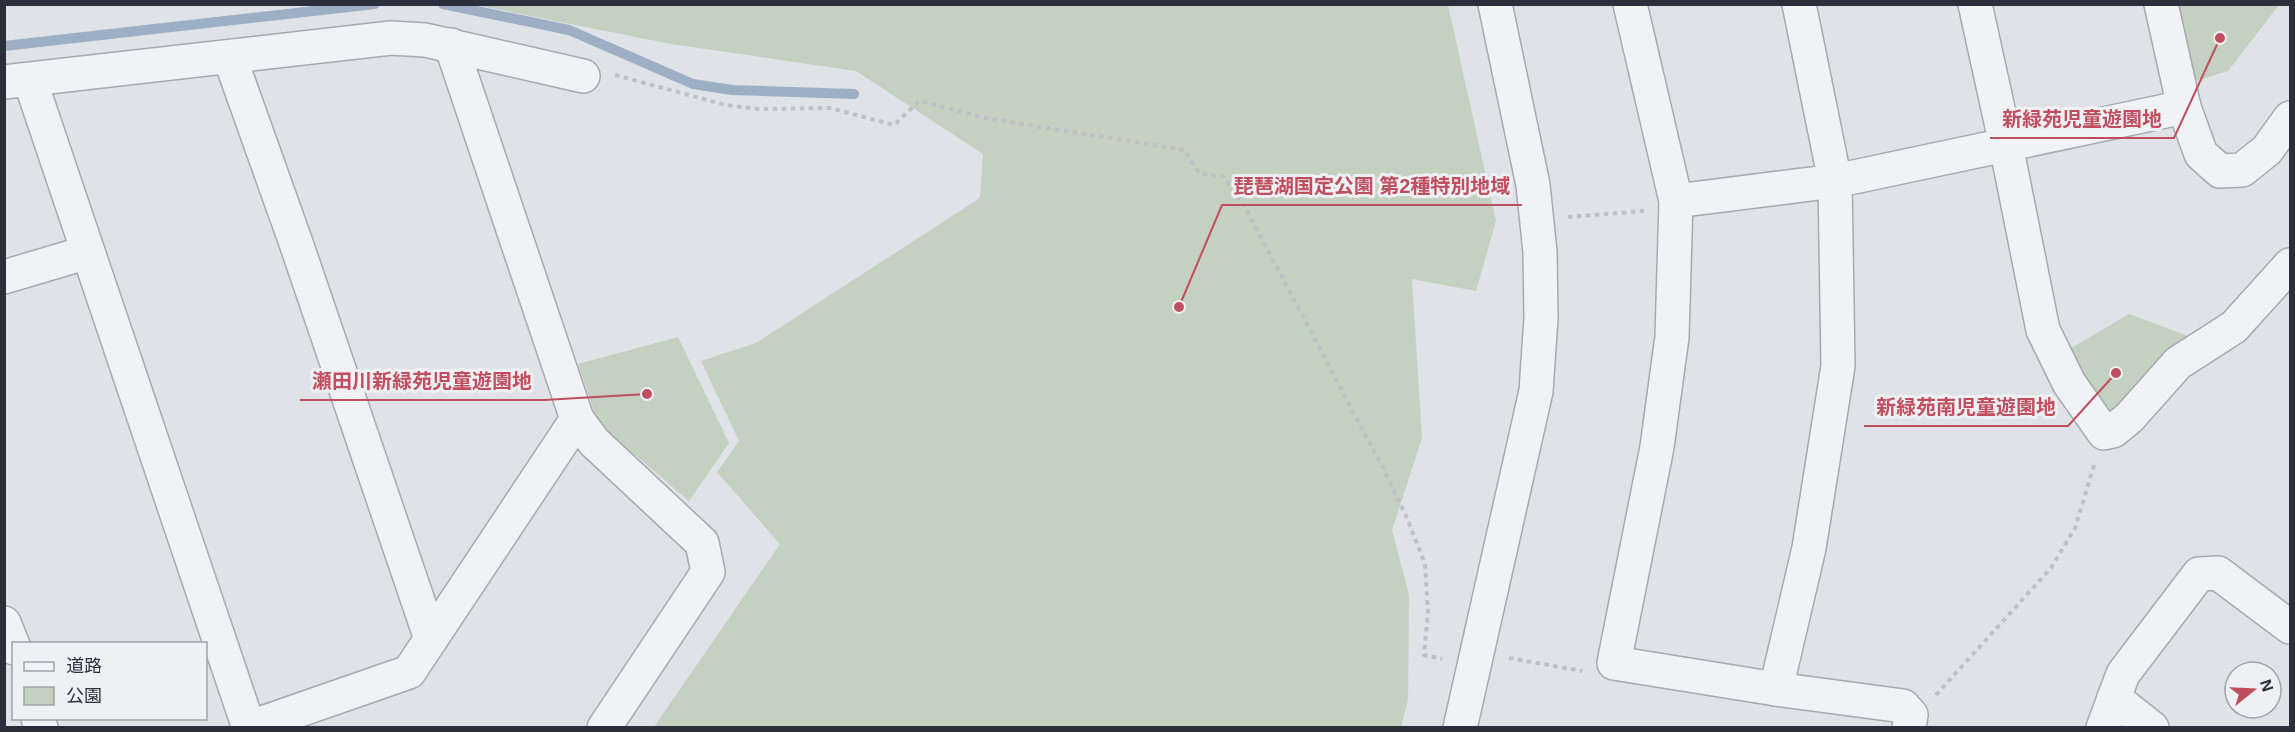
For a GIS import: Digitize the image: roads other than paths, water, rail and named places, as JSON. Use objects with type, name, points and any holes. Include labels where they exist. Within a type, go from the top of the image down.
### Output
[{"type":"street","points":[[1460,728],[1534,402],[1540,318],[1540,252],[1533,185],[1495,4]]},
{"type":"street","points":[[1630,4],[1676,205],[1672,337],[1658,447],[1614,663],[1776,689],[1903,706],[1910,721]]},
{"type":"street","points":[[1776,689],[1809,548],[1838,366],[1835,181],[1799,4]]},
{"type":"street","points":[[1975,4],[2043,330],[2069,383],[2104,433],[2113,431],[2129,418],[2178,363],[2234,327],[2290,265]]},
{"type":"street","points":[[2161,4],[2184,107],[2201,154],[2220,171],[2242,170],[2268,150],[2290,118]]},
{"type":"street","points":[[577,419],[409,672],[249,727],[88,252],[17,81],[392,38],[425,40],[451,45],[583,76]]},
{"type":"street","points":[[451,45],[577,419],[594,442],[702,543],[708,572],[604,728]]},
{"type":"street","points":[[230,58],[300,254],[431,639]]},
{"type":"street","points":[[1676,205],[1835,181],[2184,107]]},
{"type":"street","points":[[4,277],[88,252]]},
{"type":"street","points":[[2152,728],[2108,713],[2123,674],[2199,574],[2218,573],[2290,627]]},
{"type":"street","points":[[4,623],[12,643]]},
{"type":"waterway","points":[[4,46],[375,4]]},
{"type":"waterway","points":[[443,4],[569,30],[693,84],[732,90],[854,94]]},
{"type":"place","name":"新緑苑児童遊園地","points":[[2220,38]]},
{"type":"place","name":"琵琶湖国定公園 第2種特別地域","points":[[1179,307]]},
{"type":"place","name":"新緑苑南児童遊園地","points":[[2116,373]]},
{"type":"place","name":"瀬田川新緑苑児童遊園地","points":[[647,394]]}]
